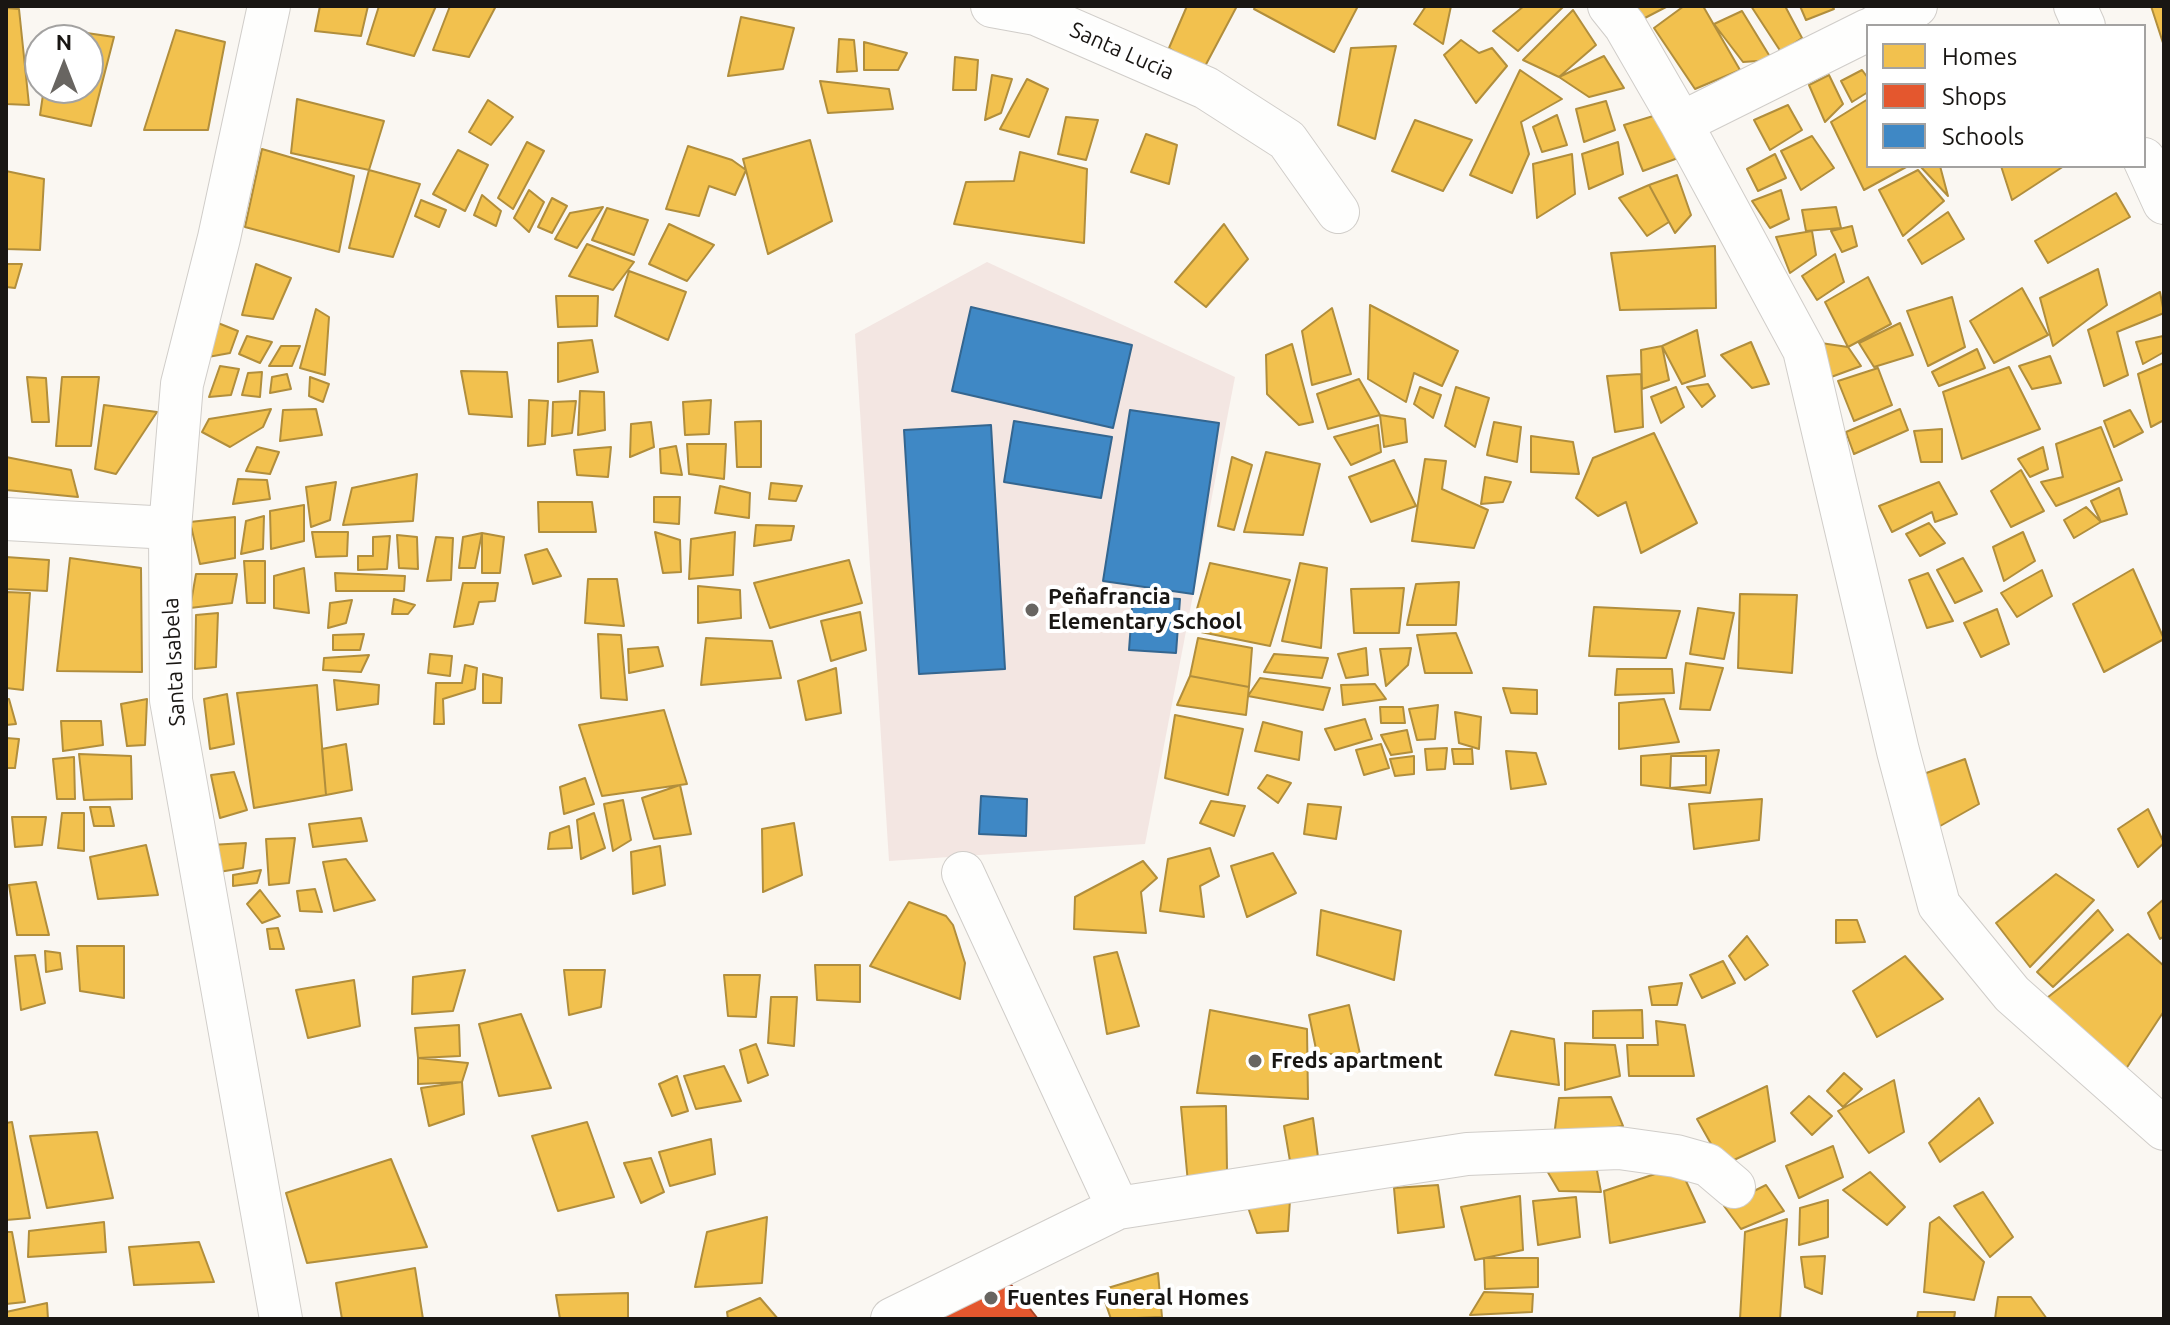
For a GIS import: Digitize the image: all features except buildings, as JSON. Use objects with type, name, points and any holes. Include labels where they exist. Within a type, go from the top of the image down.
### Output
[{"type":"street","name":"Santa Isabela","points":[[269,6],[219,238],[182,384],[170,528],[171,700],[281,1319]]},
{"type":"street","name":"Santa Lucia","points":[[992,6],[1036,14],[1206,88],[1287,140],[1309,166],[1338,212]]},
{"type":"street","points":[[1609,6],[1625,26],[1681,123],[1804,350],[1898,751],[1939,905],[2012,994],[2164,1129]]},
{"type":"street","points":[[1880,24],[1916,6]]},
{"type":"street","points":[[1681,123],[1866,31]]},
{"type":"street","points":[[2146,163],[2164,203]]},
{"type":"street","points":[[6,519],[170,528]]},
{"type":"street","points":[[963,873],[1118,1208]]},
{"type":"street","points":[[892,1319],[1118,1208],[1467,1154],[1619,1148],[1676,1156],[1708,1165],[1734,1187]]},
{"type":"shaded area","name":"Peñafrancia Elementary School","points":[[987,262],[1235,377],[1145,844],[889,861],[855,334]]},
{"type":"place","name":"Peñafrancia Elementary School","points":[[1032,610]]},
{"type":"place","name":"Freds apartment","points":[[1255,1061]]},
{"type":"place","name":"Fuentes Funeral Homes","points":[[991,1298]]}]
